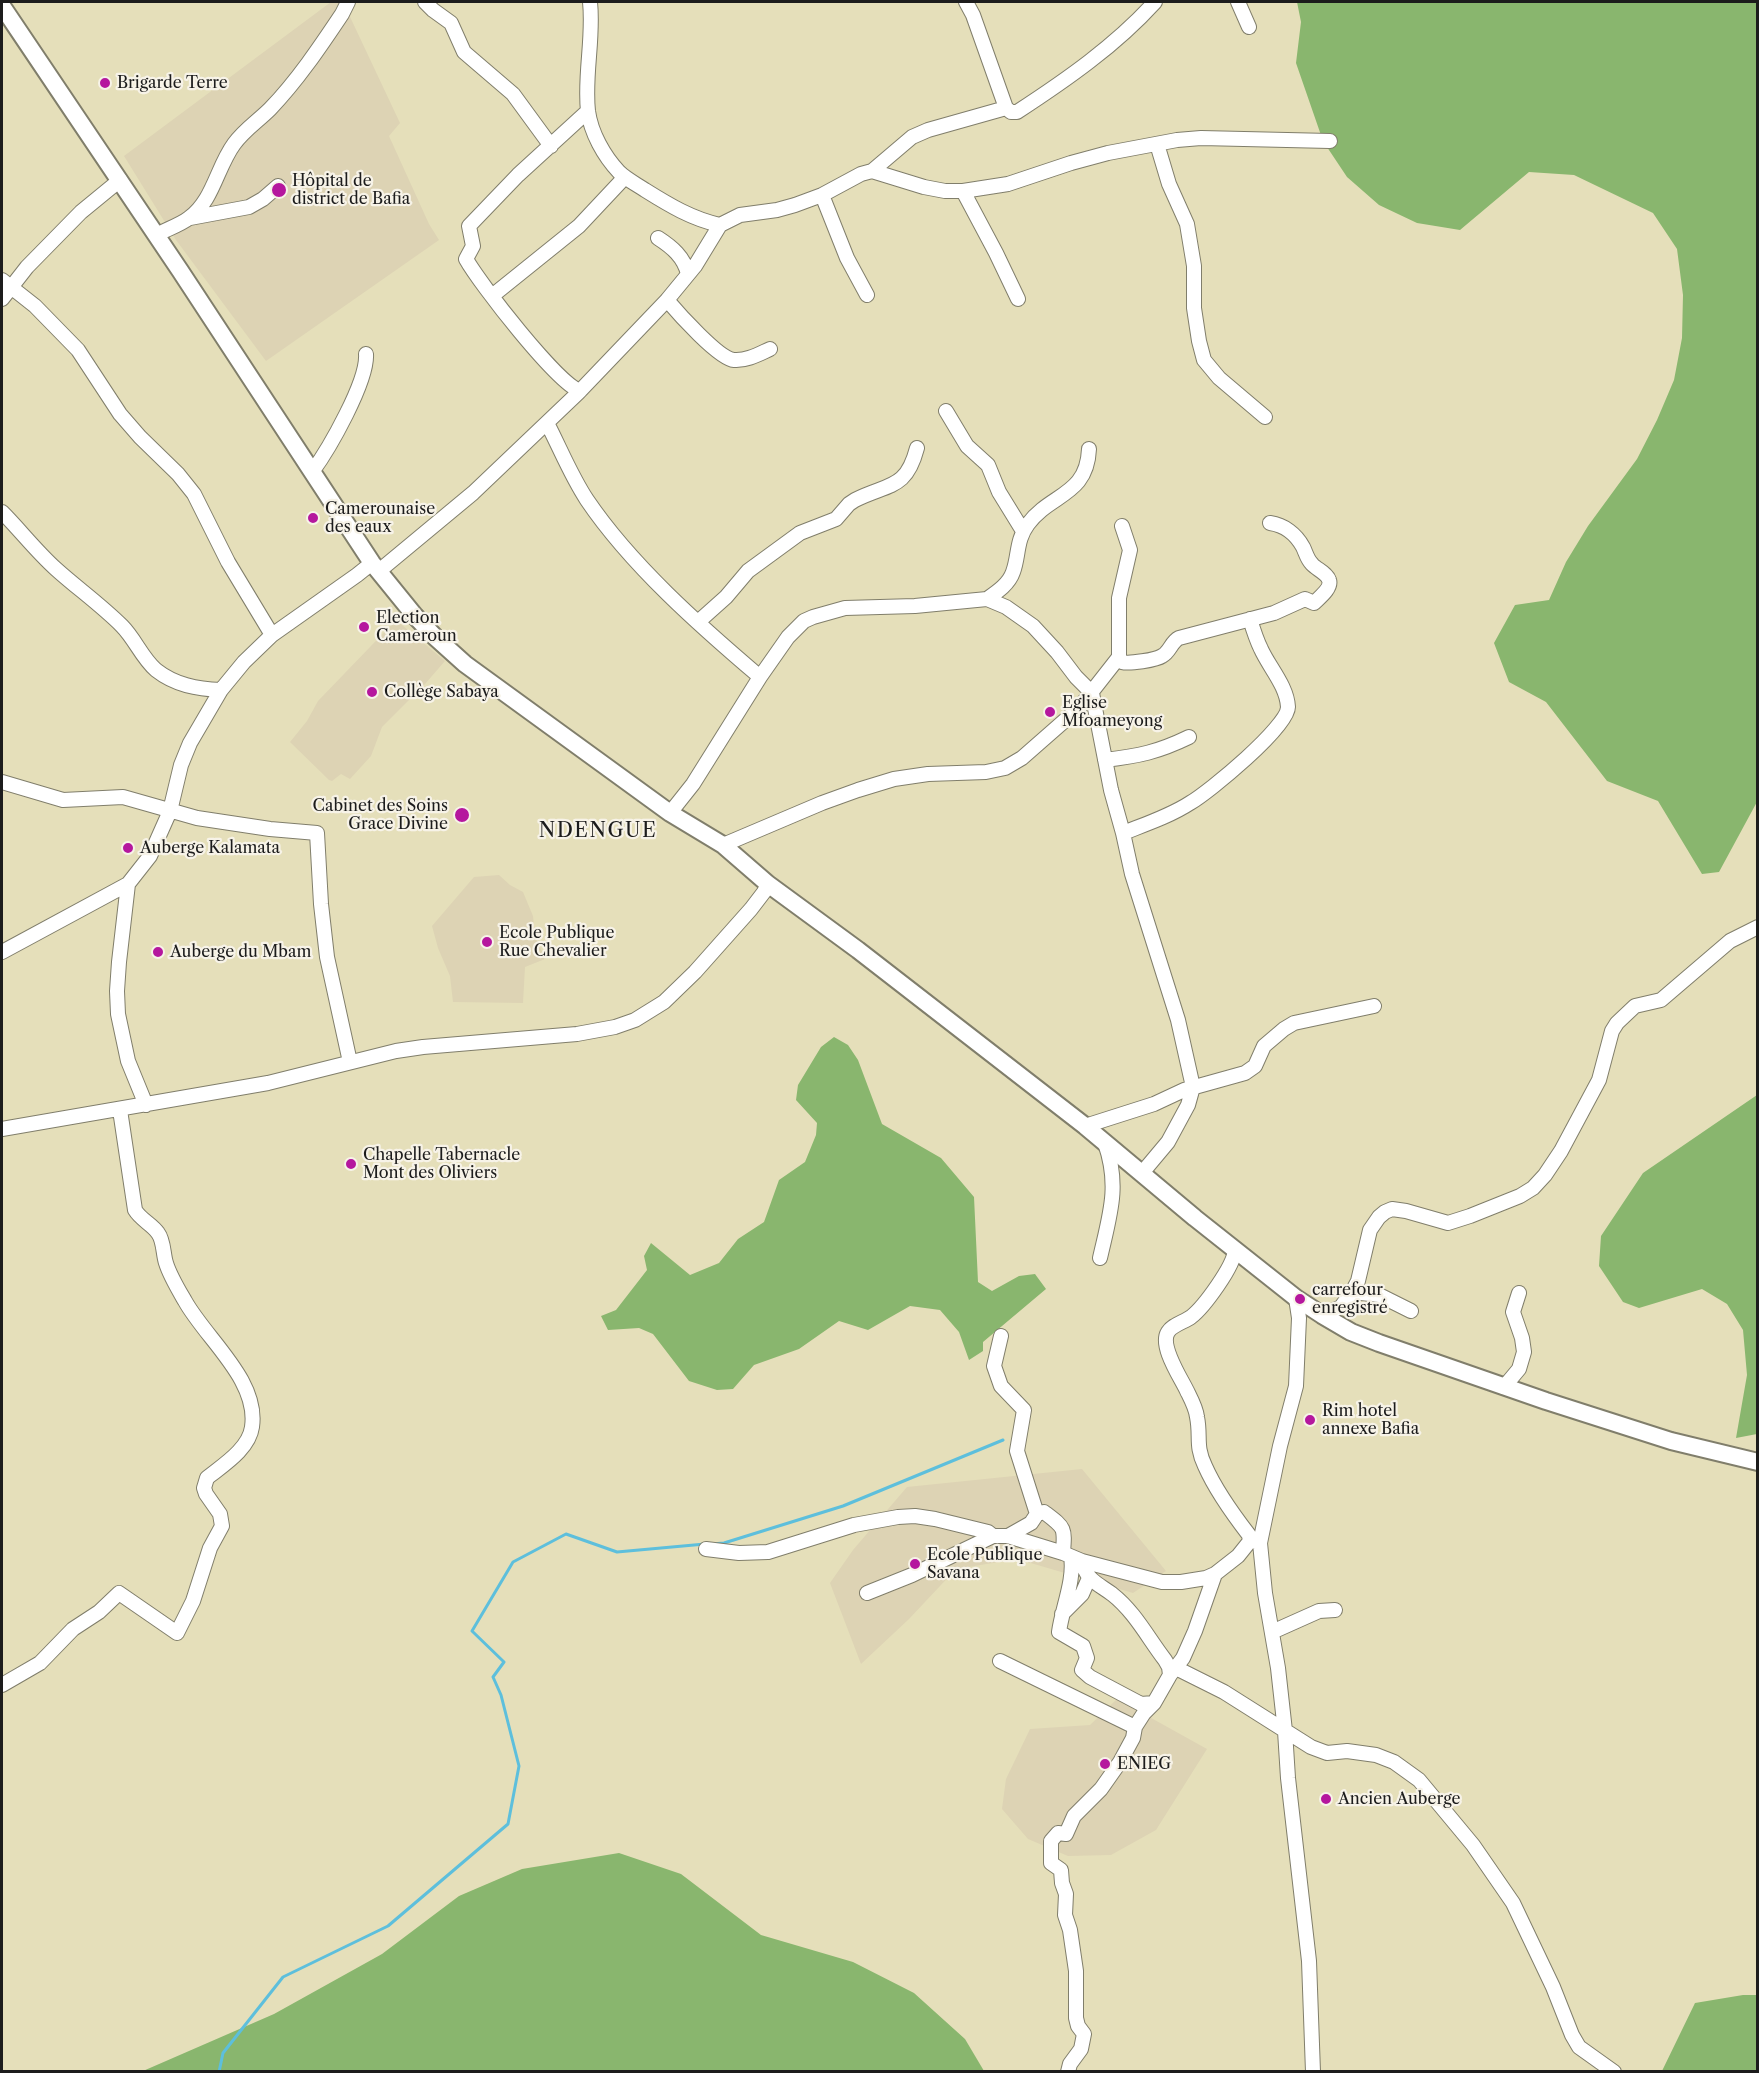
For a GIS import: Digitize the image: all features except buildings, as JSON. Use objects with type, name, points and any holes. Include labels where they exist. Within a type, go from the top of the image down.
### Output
[{"type":"main road","points":[[2,6],[376,567],[415,616],[465,664],[670,813],[723,845],[768,884],[858,950],[1085,1126],[1235,1250],[1296,1298],[1322,1315],[1351,1332],[1504,1387],[1671,1441],[1758,1462]]},
{"type":"street","points":[[190,218],[208,196],[223,161],[233,145],[289,87],[342,14],[348,2]]},
{"type":"street","points":[[425,2],[451,23],[464,52],[513,94],[551,146]]},
{"type":"street","points":[[590,2],[588,111],[591,125],[604,153],[625,177],[692,217],[720,225]]},
{"type":"street","points":[[966,2],[974,15],[1006,108],[1011,112],[1017,112],[1060,84],[1126,32],[1155,2]]},
{"type":"street","points":[[1238,2],[1249,27]]},
{"type":"street","points":[[2,952],[128,884],[150,856],[170,811],[181,765],[190,742],[221,690],[244,662],[272,635],[357,575],[376,567],[473,493],[580,391],[667,300],[688,274],[720,225],[740,214],[777,210],[822,195],[861,174],[872,171],[912,137],[928,130],[1006,108]]},
{"type":"street","points":[[580,391],[546,360],[492,296],[466,260],[473,246],[469,226],[518,175],[588,111]]},
{"type":"street","points":[[872,171],[924,187],[945,191],[963,191],[1008,184],[1098,155],[1201,138],[1330,141]]},
{"type":"street","points":[[1157,144],[1169,184],[1187,224],[1194,266],[1194,308],[1204,360],[1219,378],[1265,417]]},
{"type":"street","points":[[492,296],[579,226],[625,177]]},
{"type":"street","points":[[2,298],[6,283],[81,212],[120,180]]},
{"type":"street","points":[[156,235],[190,218],[249,207],[278,186]]},
{"type":"street","points":[[963,191],[1018,299]]},
{"type":"street","points":[[822,195],[847,258],[867,295]]},
{"type":"street","points":[[658,238],[670,246],[681,258],[688,274]]},
{"type":"street","points":[[6,283],[55,324],[78,350],[120,414],[178,474],[194,494],[228,562],[272,635]]},
{"type":"street","points":[[667,300],[704,338],[732,360],[744,360],[770,349]]},
{"type":"street","points":[[312,472],[323,457],[358,390],[365,371],[366,354]]},
{"type":"street","points":[[946,411],[967,446],[988,465],[999,492],[1023,531]]},
{"type":"street","points":[[547,423],[585,497],[596,512],[657,583],[760,677]]},
{"type":"street","points":[[698,622],[726,597],[748,571],[800,533],[836,519],[855,500],[904,477],[911,469],[916,448]]},
{"type":"street","points":[[670,813],[693,784],[760,677],[788,637],[804,621],[813,616],[845,608],[927,606],[987,598],[1008,581],[1013,572],[1023,531],[1038,512],[1067,493],[1082,477],[1089,462],[1089,449]]},
{"type":"street","points":[[2,512],[54,567],[83,593],[106,609],[129,633],[155,669],[186,686],[221,690]]},
{"type":"street","points":[[1122,526],[1130,550],[1119,598],[1119,657],[1122,662],[1128,664],[1161,657],[1171,647],[1172,642],[1179,638],[1283,611],[1305,599],[1314,603],[1320,598],[1329,583],[1327,576],[1311,563],[1296,537],[1284,526],[1270,523]]},
{"type":"street","points":[[987,598],[1033,626],[1092,693],[1111,790],[1132,874],[1178,1020],[1193,1087],[1188,1105],[1168,1142],[1142,1173]]},
{"type":"street","points":[[1123,833],[1165,816],[1201,796],[1246,759],[1284,718],[1288,709],[1286,696],[1256,639],[1250,619]]},
{"type":"street","points":[[723,845],[822,803],[894,779],[928,774],[986,772],[1005,768],[1041,743],[1092,693],[1119,657]]},
{"type":"street","points":[[1105,760],[1137,757],[1158,751],[1189,737]]},
{"type":"street","points":[[2,782],[63,800],[123,797],[197,818],[232,825],[317,833],[327,957],[350,1062]]},
{"type":"street","points":[[128,884],[118,962],[118,1014],[128,1061],[146,1105]]},
{"type":"street","points":[[2,1129],[268,1083],[350,1062],[423,1047],[577,1034],[635,1020],[664,1002],[696,972],[751,909],[768,884]]},
{"type":"street","points":[[1322,1315],[1341,1307],[1352,1292],[1358,1281],[1370,1230],[1384,1212],[1392,1209],[1406,1211],[1448,1223],[1520,1196],[1533,1188],[1561,1151],[1599,1080],[1612,1031],[1617,1023],[1635,1006],[1661,1000],[1730,941],[1758,927]]},
{"type":"street","points":[[1085,1126],[1154,1104],[1193,1087],[1245,1073],[1252,1069],[1264,1046],[1294,1023],[1374,1006]]},
{"type":"street","points":[[2,1685],[39,1664],[74,1629],[99,1612],[119,1593],[177,1633],[193,1601],[210,1548],[222,1526],[220,1514],[206,1494],[204,1483],[249,1440],[252,1427],[252,1411],[239,1374],[197,1321],[184,1300],[166,1264],[160,1235],[135,1210],[120,1110]]},
{"type":"street","points":[[1100,1258],[1114,1188],[1112,1162],[1105,1143]]},
{"type":"street","points":[[1235,1250],[1235,1256],[1223,1278],[1189,1318],[1168,1332],[1166,1343],[1198,1418],[1197,1444],[1200,1455],[1224,1500],[1255,1542]]},
{"type":"street","points":[[1352,1292],[1379,1295],[1411,1311]]},
{"type":"street","points":[[1504,1387],[1519,1369],[1524,1352],[1514,1312],[1519,1293]]},
{"type":"street","points":[[1296,1298],[1299,1318],[1296,1386],[1255,1542],[1272,1632],[1285,1731],[1309,1961],[1313,2072]]},
{"type":"street","points":[[1001,1336],[994,1366],[1001,1386],[1024,1410],[1017,1451],[1037,1514]]},
{"type":"street","points":[[1008,1536],[1031,1523],[1037,1514],[1044,1512],[1060,1524],[1065,1532],[1072,1557],[1072,1566],[1059,1632],[1083,1646],[1087,1658],[1083,1670],[1090,1677],[1141,1704],[1154,1703]]},
{"type":"street","points":[[706,1550],[739,1553],[768,1552],[854,1525],[915,1516],[988,1532],[993,1536]]},
{"type":"street","points":[[867,1593],[912,1575],[993,1536],[1008,1536],[1072,1557],[1162,1582],[1206,1578],[1215,1574],[1227,1562],[1255,1542]]},
{"type":"street","points":[[1072,1557],[1089,1578],[1129,1610],[1173,1672],[1224,1692],[1311,1746],[1327,1753],[1362,1752],[1394,1761],[1419,1780],[1473,1845],[1513,1903],[1579,2047],[1614,2072]]},
{"type":"street","points":[[1068,2072],[1070,2064],[1081,2049],[1084,2034],[1076,2018],[1076,1971],[1070,1930],[1065,1915],[1066,1894],[1061,1870],[1051,1863],[1051,1840],[1058,1833],[1066,1834],[1074,1816],[1101,1789],[1120,1762],[1144,1713],[1154,1703],[1190,1644],[1215,1574]]},
{"type":"street","points":[[1061,1615],[1082,1594],[1089,1578]]},
{"type":"street","points":[[1272,1632],[1319,1611],[1335,1610]]},
{"type":"street","points":[[1000,1661],[1136,1727]]},
{"type":"shaded area","name":"Hôpital de district de Bafia","points":[[331,2],[343,2],[400,123],[389,136],[429,224],[439,240],[266,361],[176,240],[124,156]]},
{"type":"shaded area","name":"Collège Sabaya","points":[[396,620],[445,661],[382,727],[371,756],[350,779],[341,774],[332,781],[329,780],[290,742],[307,721],[318,701]]},
{"type":"shaded area","name":"Ecole Publique Rue Chevalier","points":[[499,875],[510,885],[523,892],[533,916],[535,935],[545,959],[525,967],[523,1003],[453,1002],[450,976],[438,948],[432,926],[474,877]]},
{"type":"shaded area","name":"Ecole Publique Savana","points":[[1082,1469],[1166,1571],[1133,1593],[1017,1559],[956,1569],[909,1619],[861,1664],[830,1583],[853,1550],[907,1487]]},
{"type":"shaded area","name":"ENIEG","points":[[1117,1699],[1207,1749],[1156,1830],[1111,1855],[1068,1856],[1028,1839],[1002,1809],[1006,1779],[1030,1729],[1090,1725]]},
{"type":"green space","points":[[1297,2],[1757,2],[1758,800],[1719,872],[1702,874],[1658,801],[1607,781],[1546,702],[1509,682],[1494,643],[1515,605],[1549,600],[1566,562],[1588,526],[1637,459],[1657,420],[1674,380],[1682,338],[1683,295],[1677,249],[1653,213],[1574,175],[1529,172],[1460,230],[1417,223],[1379,205],[1347,177],[1323,141],[1296,63],[1301,22]]},
{"type":"green space","points":[[834,1037],[848,1045],[858,1060],[882,1124],[941,1158],[974,1197],[978,1282],[992,1291],[1019,1276],[1035,1274],[1046,1289],[983,1342],[983,1351],[969,1360],[959,1332],[940,1310],[910,1306],[868,1330],[839,1321],[799,1349],[754,1365],[733,1389],[717,1390],[689,1381],[653,1334],[639,1328],[608,1330],[601,1316],[616,1310],[647,1270],[644,1256],[651,1243],[690,1275],[719,1263],[738,1239],[764,1222],[779,1180],[805,1162],[816,1135],[817,1123],[796,1100],[798,1085],[821,1047]]},
{"type":"green space","points":[[1757,1095],[1757,1434],[1736,1438],[1747,1375],[1743,1330],[1727,1304],[1702,1289],[1639,1308],[1623,1302],[1599,1266],[1601,1236],[1643,1173]]},
{"type":"green space","points":[[619,1853],[681,1874],[761,1935],[853,1962],[914,1993],[965,2039],[984,2071],[143,2071],[274,2014],[382,1954],[459,1896],[522,1869]]},
{"type":"green space","points":[[1757,1995],[1757,2071],[1662,2071],[1695,2003]]},
{"type":"waterway","points":[[712,1544],[724,1543],[843,1506],[1003,1440]]},
{"type":"waterway","points":[[219,2072],[223,2053],[283,1977],[388,1926],[508,1824],[519,1766],[501,1695],[493,1677],[504,1662],[472,1631],[513,1562],[566,1534],[617,1552],[705,1544]]},
{"type":"place","name":"Brigarde Terre","points":[[105,83]]},
{"type":"place","name":"Hôpital de district de Bafia","points":[[279,190]]},
{"type":"place","name":"Camerounaise des eaux","points":[[313,518]]},
{"type":"place","name":"Election Cameroun","points":[[364,627]]},
{"type":"place","name":"Collège Sabaya","points":[[372,692]]},
{"type":"place","name":"Eglise Mfoameyong","points":[[1050,712]]},
{"type":"place","name":"Cabinet des Soins Grace Divine","points":[[462,815]]},
{"type":"place","name":"Auberge Kalamata","points":[[128,848]]},
{"type":"place","name":"Ecole Publique Rue Chevalier","points":[[487,942]]},
{"type":"place","name":"Auberge du Mbam","points":[[158,952]]},
{"type":"place","name":"Chapelle Tabernacle Mont des Oliviers","points":[[351,1164]]},
{"type":"place","name":"carrefour enregistré","points":[[1300,1299]]},
{"type":"place","name":"Rim hotel annexe Bafia","points":[[1310,1420]]},
{"type":"place","name":"Ecole Publique Savana","points":[[915,1564]]},
{"type":"place","name":"ENIEG","points":[[1105,1764]]},
{"type":"place","name":"Ancien Auberge","points":[[1326,1799]]},
{"type":"district","name":"NDENGUE","points":[[598,831]]}]
